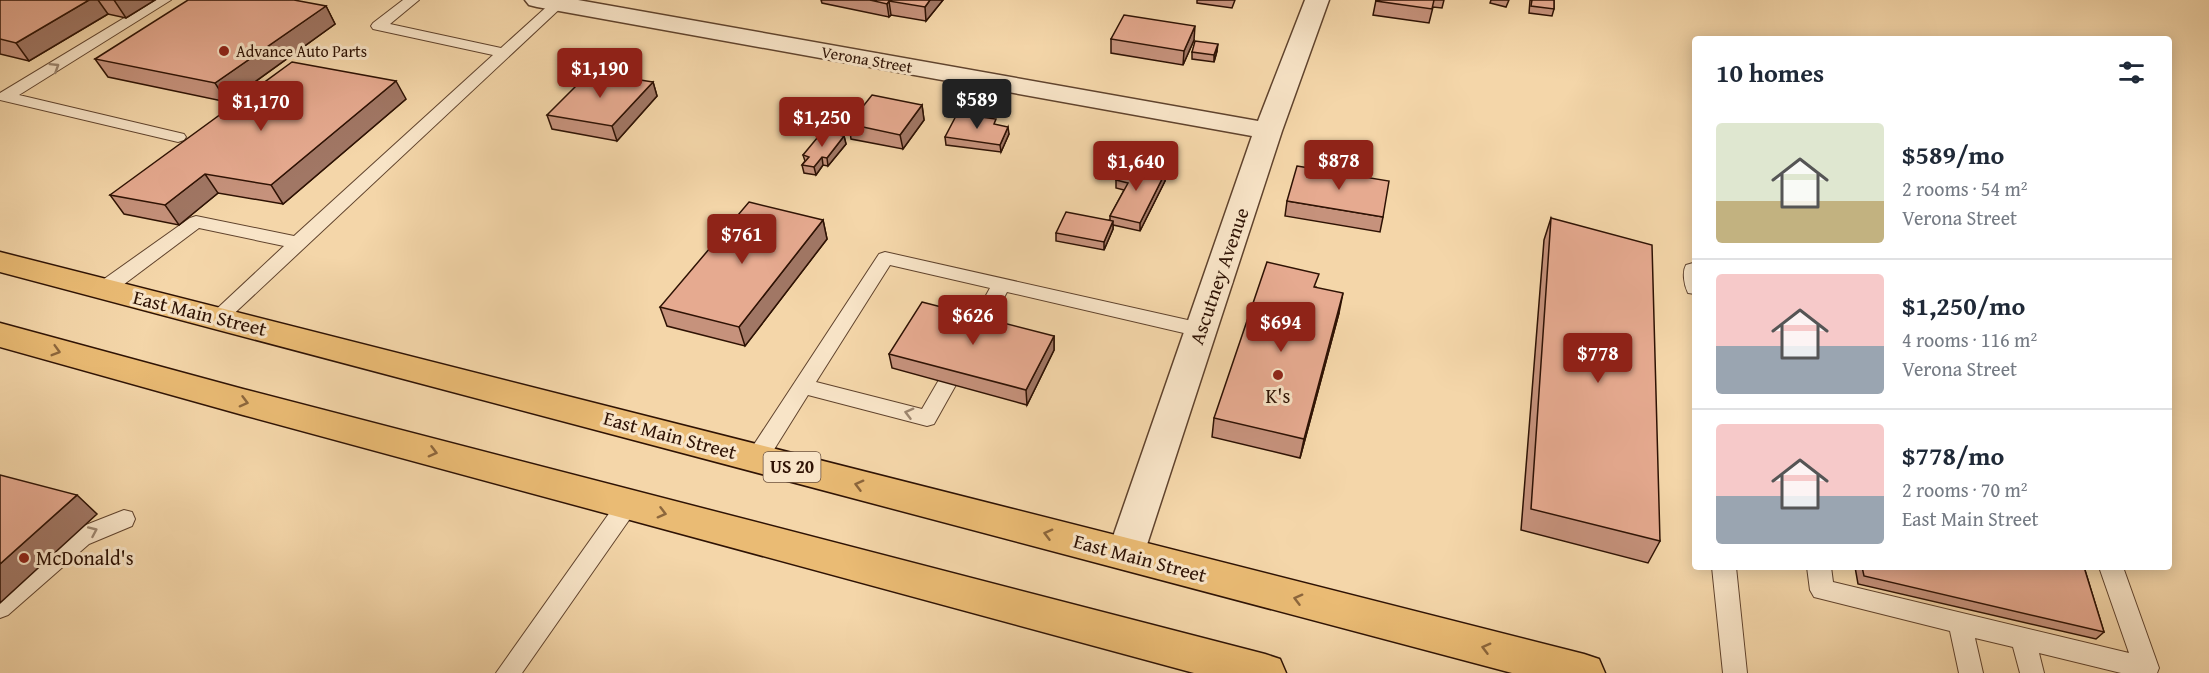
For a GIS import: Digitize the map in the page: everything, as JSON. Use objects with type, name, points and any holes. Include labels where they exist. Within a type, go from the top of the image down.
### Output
[{"type":"main road","name":"East Main Street","points":[[0,262],[1584,673]]},
{"type":"main road","points":[[0,335],[1265,673]]},
{"type":"street","name":"Ascutney Avenue","points":[[1126,554],[1268,131],[1317,0]]},
{"type":"street","name":"Verona Street","points":[[548,2],[1268,131]]},
{"type":"lane","points":[[2,98],[164,0]]},
{"type":"lane","points":[[412,0],[378,26],[504,53]]},
{"type":"lane","points":[[218,317],[504,53],[548,2]]},
{"type":"lane","points":[[2,98],[178,137]]},
{"type":"lane","points":[[104,289],[196,222],[297,243]]},
{"type":"lane","points":[[757,458],[885,258],[1202,330]]},
{"type":"lane","points":[[977,330],[1002,284]]},
{"type":"lane","points":[[803,386],[927,418],[947,383]]},
{"type":"lane","points":[[508,673],[628,504]]},
{"type":"lane","points":[[0,608],[81,537],[124,519]]},
{"type":"lane","points":[[1724,570],[1735,673]]},
{"type":"lane","points":[[1820,570],[1822,590],[2146,668],[2112,570]]},
{"type":"lane","points":[[1960,622],[1971,673]]},
{"type":"lane","points":[[2023,638],[2032,673]]},
{"type":"building","points":[[0,0],[89,0],[16,43],[0,39]]},
{"type":"building","name":"Advance Auto Parts","points":[[188,0],[294,0],[326,6],[215,83],[95,59]]},
{"type":"building","points":[[870,0],[930,0],[925,7],[889,1],[887,4]]},
{"type":"building","points":[[1376,0],[1434,0],[1432,9]]},
{"type":"building","points":[[1532,0],[1554,0],[1554,9],[1531,6]]},
{"type":"building","points":[[1124,15],[1195,26],[1184,51],[1111,39]]},
{"type":"building","points":[[1195,41],[1218,44],[1214,55],[1192,52]]},
{"type":"building","points":[[292,62],[396,81],[271,185],[205,174],[165,205],[110,195]]},
{"type":"building","points":[[590,72],[653,82],[612,126],[547,115]]},
{"type":"building","points":[[872,95],[922,105],[900,135],[849,124]]},
{"type":"building","points":[[957,114],[996,119],[994,124],[1008,127],[1000,145],[945,137]]},
{"type":"building","points":[[822,132],[844,136],[827,158],[822,157],[814,167],[802,165],[809,157],[803,155]]},
{"type":"building","points":[[1125,164],[1165,173],[1140,223],[1110,216],[1128,183],[1116,180]]},
{"type":"building","points":[[1297,166],[1389,181],[1383,217],[1287,201]]},
{"type":"building","points":[[749,202],[823,220],[739,327],[660,307]]},
{"type":"building","points":[[1066,212],[1113,221],[1104,242],[1056,233]]},
{"type":"building","points":[[1551,218],[1652,245],[1660,541],[1531,509]]},
{"type":"building","name":"K's","points":[[1267,262],[1319,274],[1314,287],[1343,293],[1304,439],[1214,418]]},
{"type":"building","points":[[922,302],[1054,336],[1026,390],[889,354]]},
{"type":"building","points":[[0,475],[77,495],[0,564]]},
{"type":"building","points":[[1863,570],[2085,570],[2104,632],[1864,576]]},
{"type":"place","name":"Advance Auto Parts","points":[[224,51]]},
{"type":"place","name":"K's","points":[[1278,375]]},
{"type":"place","name":"McDonald's","points":[[24,558]]}]
